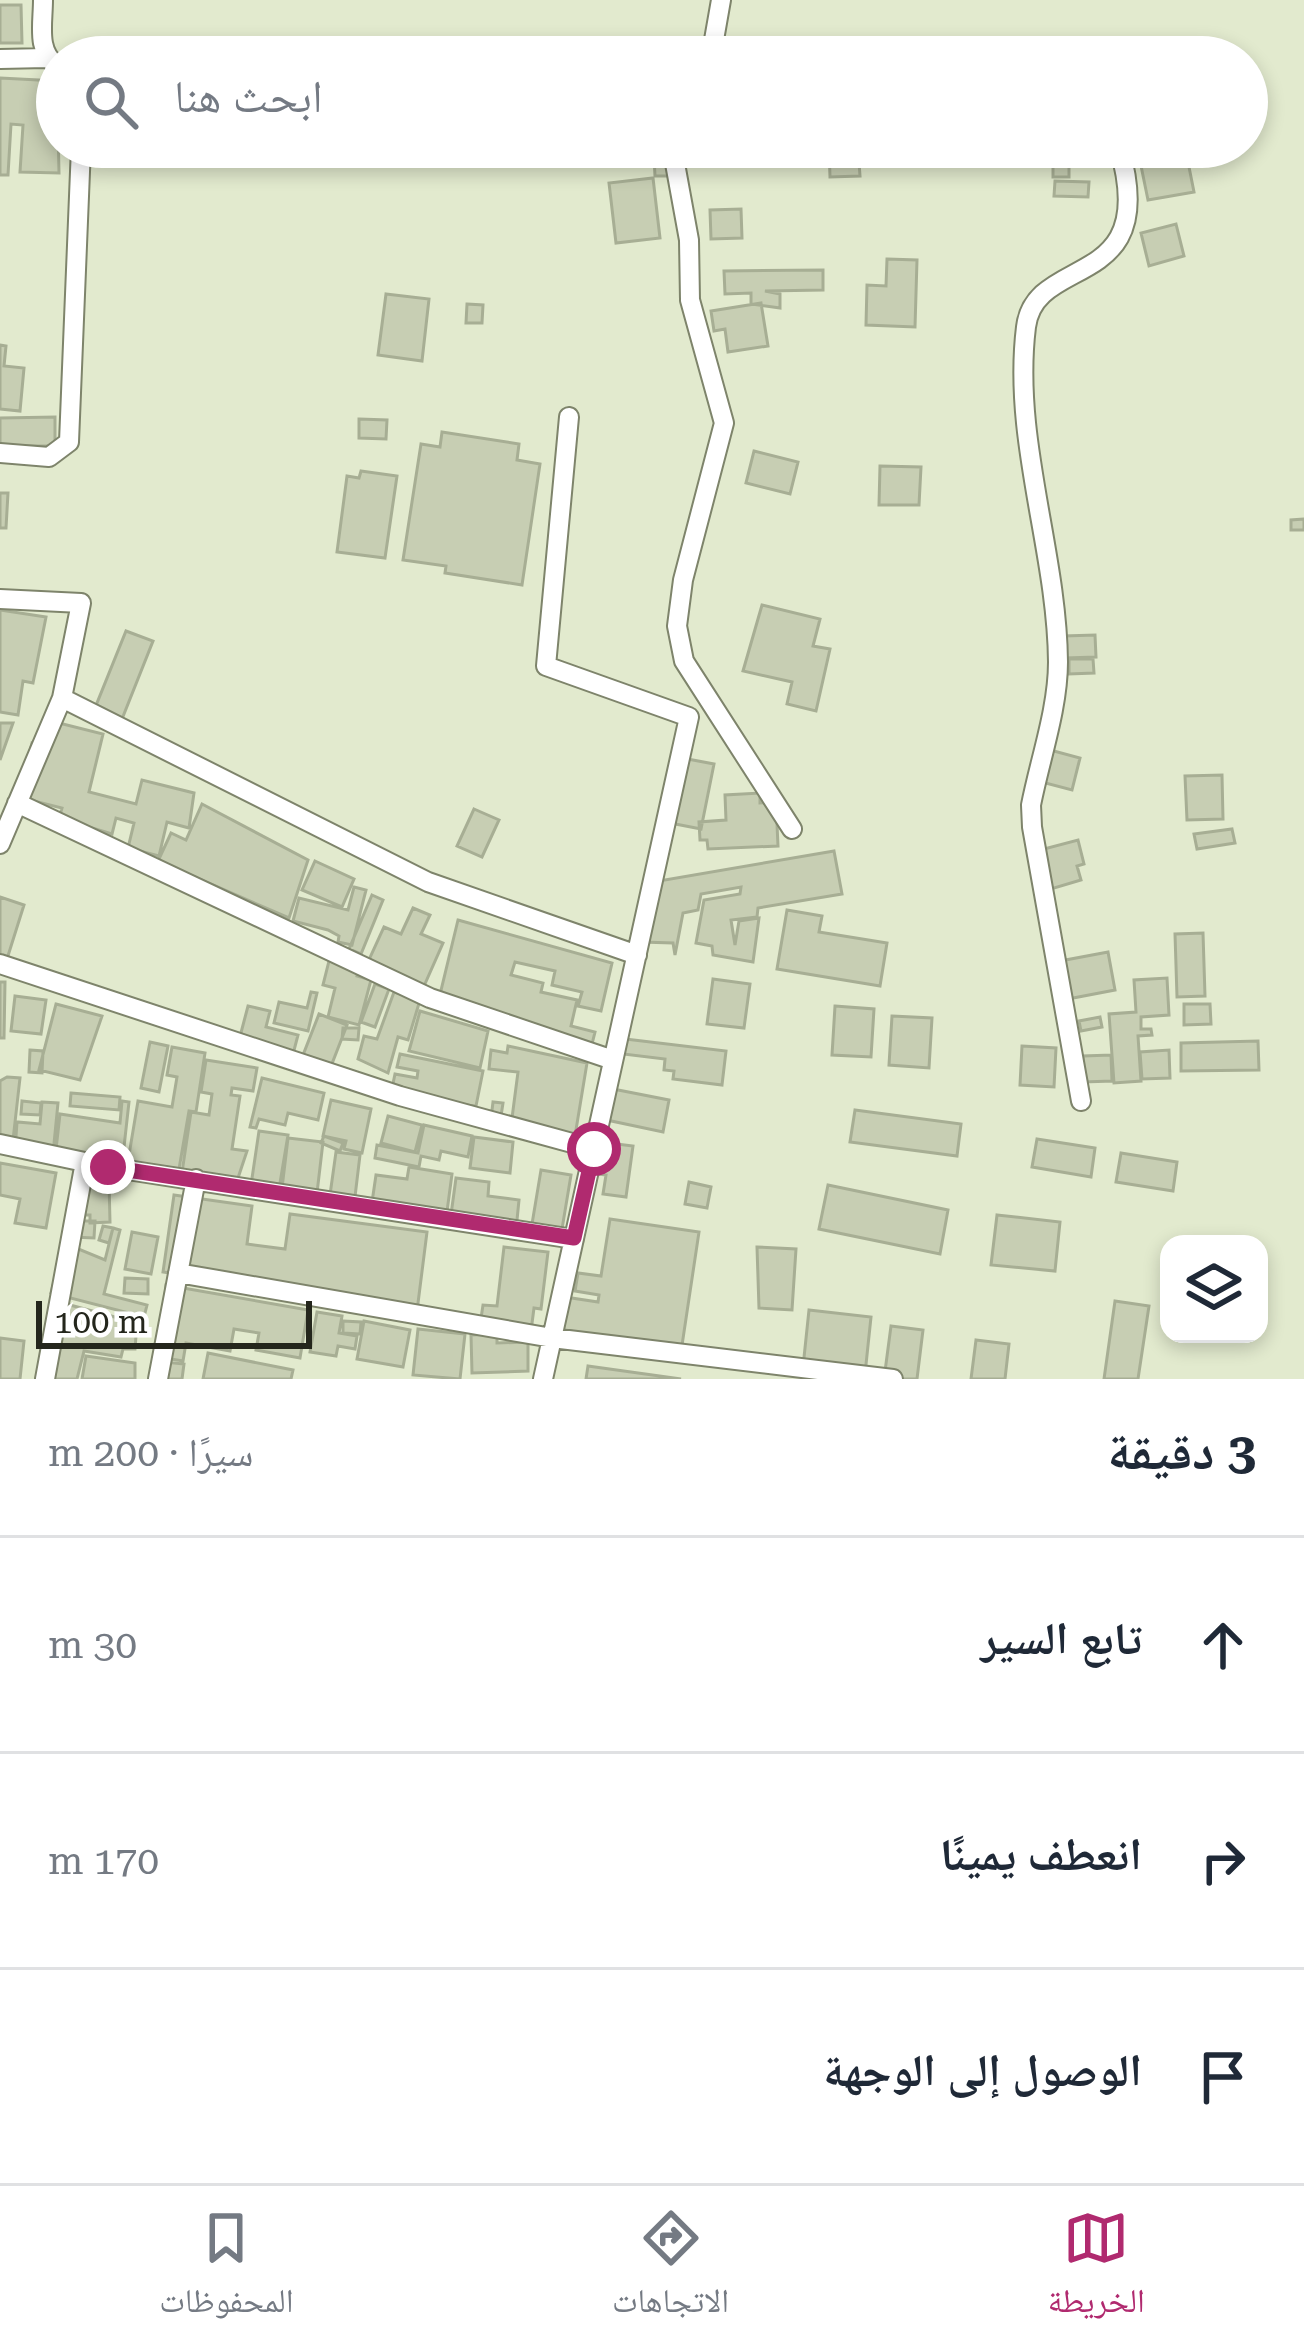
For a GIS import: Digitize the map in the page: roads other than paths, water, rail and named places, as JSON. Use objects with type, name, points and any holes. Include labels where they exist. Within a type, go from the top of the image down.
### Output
[{"type":"street","points":[[43,0],[48,36]]},
{"type":"street","points":[[715,36],[721,0]]},
{"type":"street","points":[[0,59],[36,61]]},
{"type":"street","points":[[0,453],[49,457],[69,442],[80,168]]},
{"type":"street","points":[[676,168],[689,240],[690,300],[724,423],[683,580],[679,641],[684,662],[792,829]]},
{"type":"street","points":[[1081,1101],[1032,827],[1058,660],[1024,413],[1026,321],[1037,300],[1116,248],[1125,231],[1120,168]]},
{"type":"street","points":[[543,1379],[689,717],[546,666],[569,417]]},
{"type":"street","points":[[0,599],[81,603],[62,698],[0,844]]},
{"type":"street","points":[[62,698],[428,882],[637,955]]},
{"type":"street","points":[[17,803],[430,998],[614,1060]]},
{"type":"street","points":[[0,964],[400,1096],[594,1149]]},
{"type":"street","points":[[0,1144],[85,1162],[574,1238]]},
{"type":"street","points":[[45,1379],[85,1162]]},
{"type":"street","points":[[158,1379],[196,1179]]},
{"type":"street","points":[[178,1273],[552,1339],[893,1379]]}]
